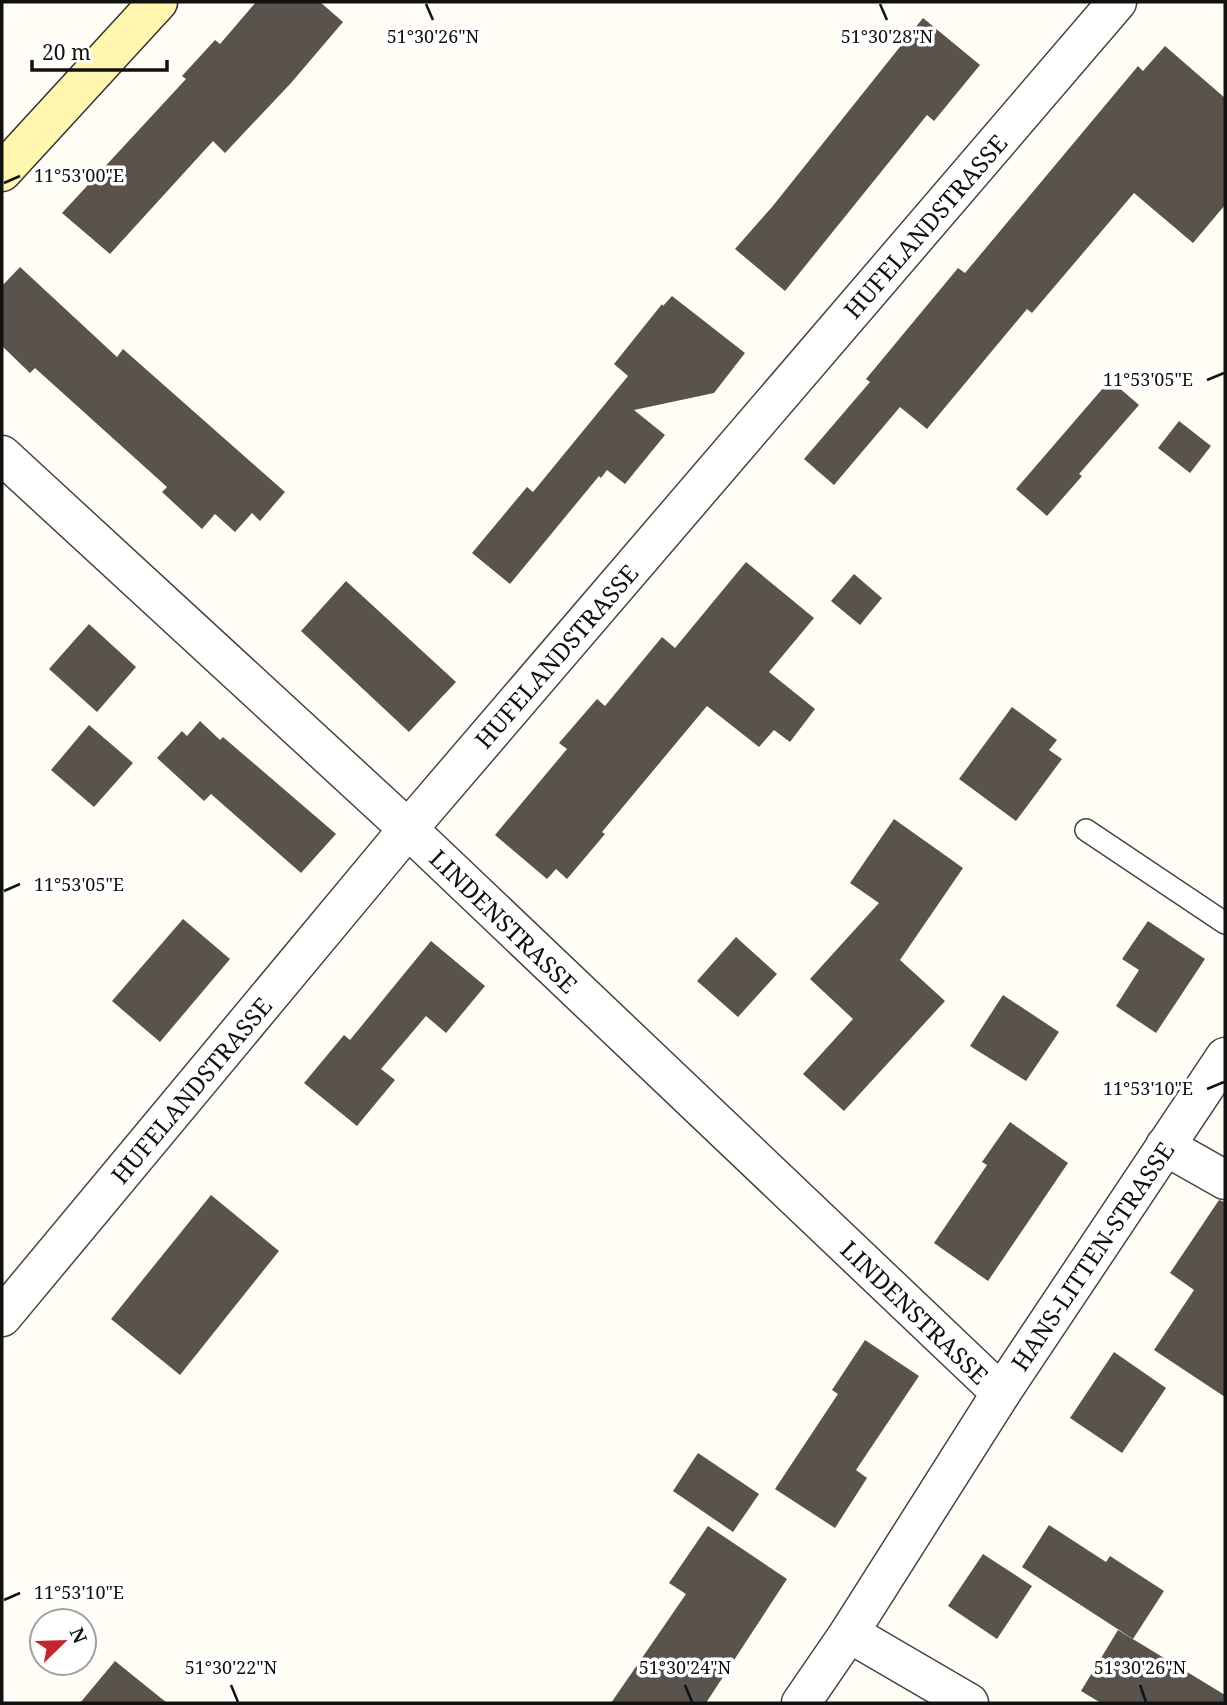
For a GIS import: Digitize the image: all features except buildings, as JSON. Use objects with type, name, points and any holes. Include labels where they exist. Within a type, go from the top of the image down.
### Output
[{"type":"main road","points":[[2,172],[158,2]]},
{"type":"street","name":"HUFELANDSTRASSE","points":[[2,1317],[408,829],[1117,2]]},
{"type":"street","name":"LINDENSTRASSE","points":[[2,456],[408,829],[1001,1393]]},
{"type":"street","name":"HANS-LITTEN-STRASSE","points":[[801,1703],[849,1633],[1001,1393],[1225,1057]]},
{"type":"street","points":[[1165,1146],[1225,1180]]},
{"type":"street","points":[[849,1633],[969,1703]]},
{"type":"lane","points":[[1086,830],[1225,923]]}]
